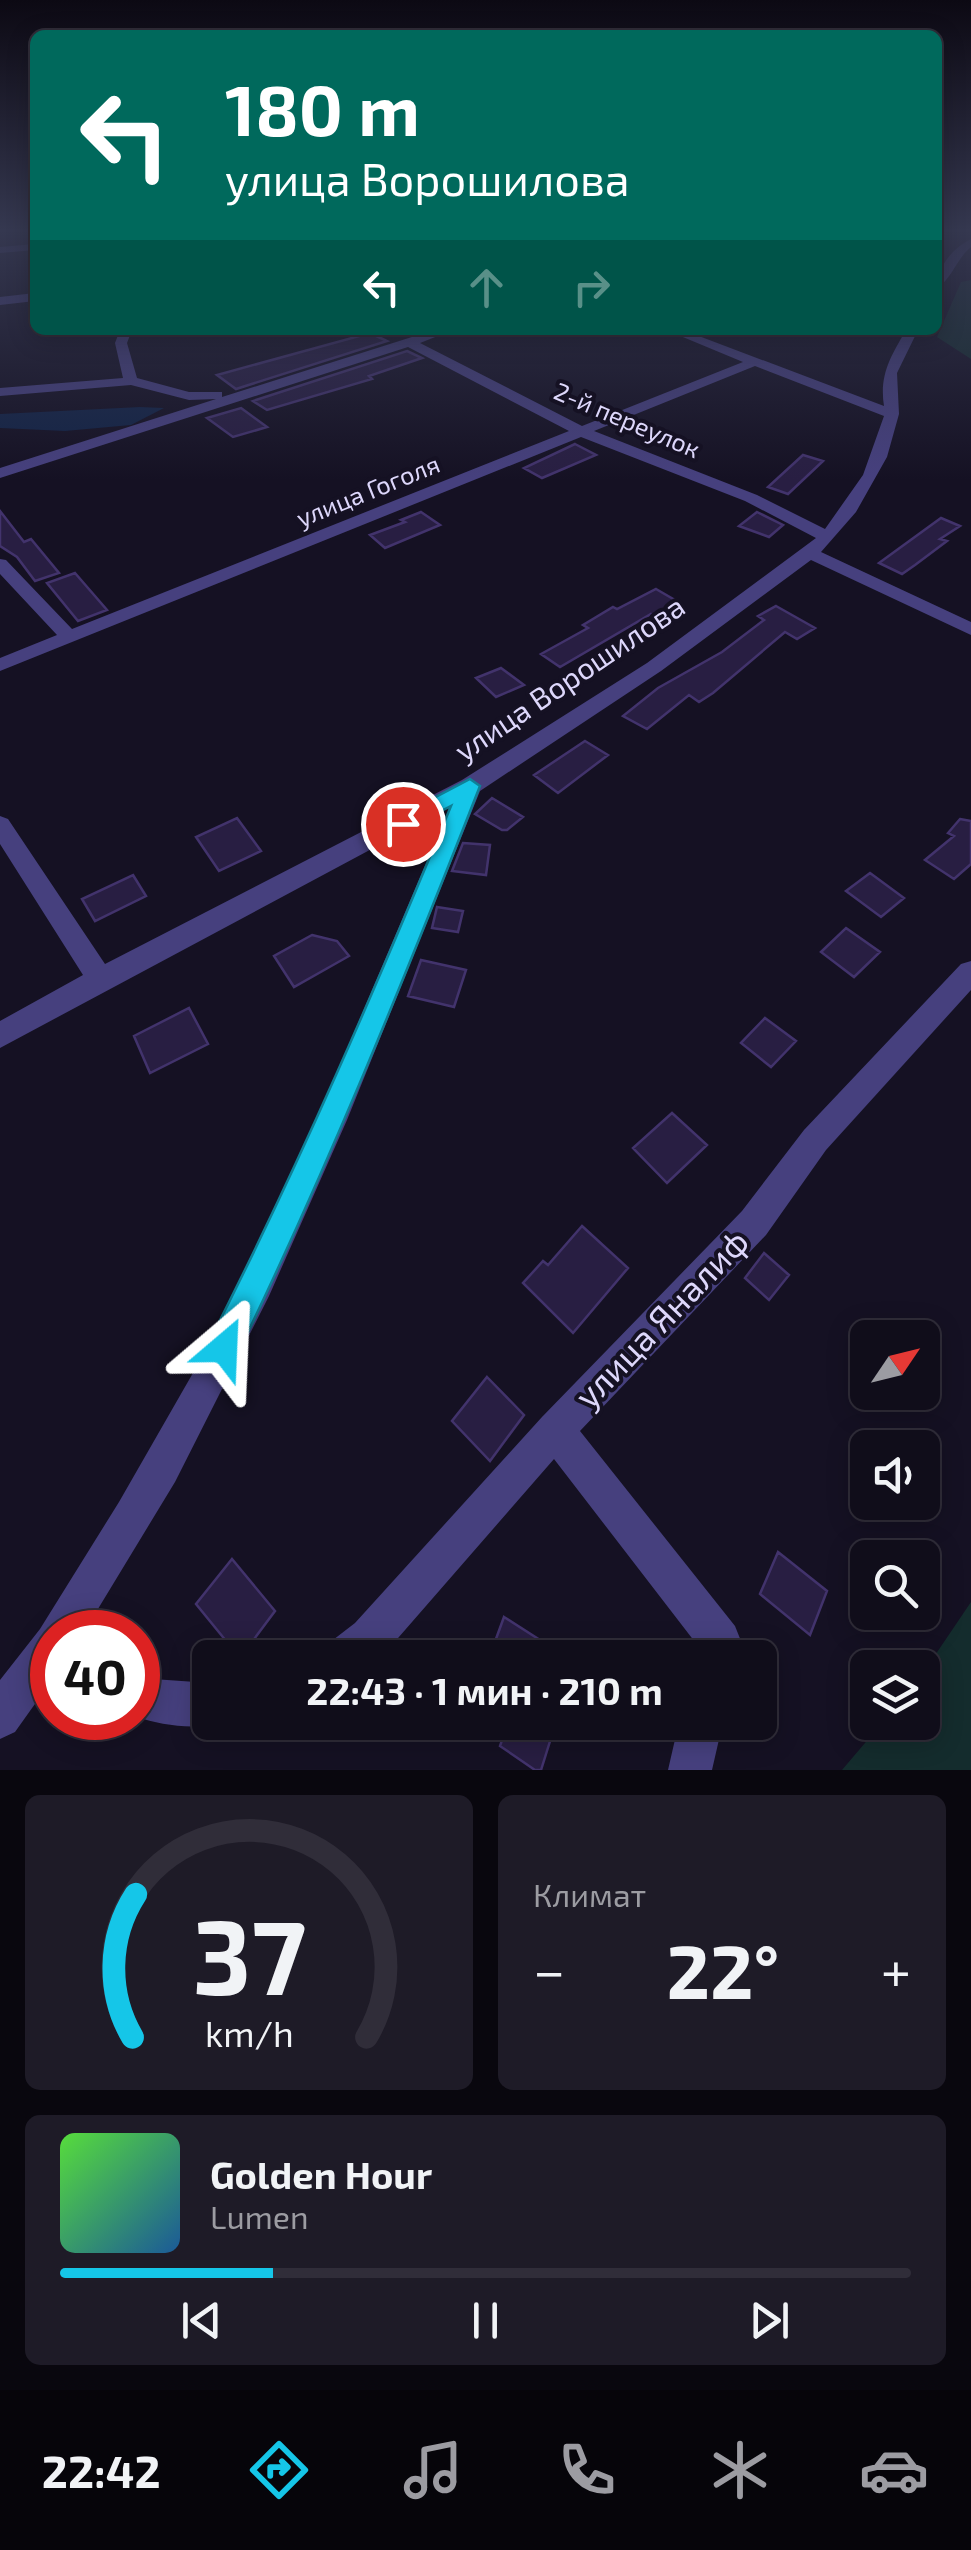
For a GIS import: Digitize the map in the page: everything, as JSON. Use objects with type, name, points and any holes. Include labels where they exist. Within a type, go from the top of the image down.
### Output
[{"type":"street","points":[[124,335],[121,344],[131,380]]},
{"type":"street","points":[[0,473],[432,335]]},
{"type":"street","points":[[685,335],[892,414]]},
{"type":"street","name":"улица Ворошилова","points":[[0,1035],[100,978],[470,786],[654,667],[810,552],[828,537],[866,486],[882,451],[892,414],[888,385],[893,364],[909,335]]},
{"type":"street","name":"2-й переулок","points":[[410,342],[580,432],[751,498],[828,537]]},
{"type":"street","name":"улица Гоголя","points":[[0,664],[754,362]]},
{"type":"street","points":[[0,392],[131,380],[189,396],[249,394]]},
{"type":"street","points":[[810,552],[971,629]]},
{"type":"street","points":[[0,564],[69,637]]},
{"type":"street","points":[[75,1610],[175,1445],[288,1217],[366,1041],[470,786]]},
{"type":"street","points":[[0,825],[100,978]]},
{"type":"street","name":"улица Яналиф","points":[[367,1640],[555,1430],[754,1224],[815,1140],[971,972]]},
{"type":"street","points":[[555,1430],[719,1640]]},
{"type":"street","points":[[0,1717],[30,1677]]},
{"type":"street","points":[[160,1701],[192,1704]]},
{"type":"street","points":[[690,1770],[697,1740]]},
{"type":"green space","points":[[947,315],[971,315],[971,359],[937,337],[942,335]]},
{"type":"green space","points":[[971,1602],[971,1770],[842,1770],[868,1740],[940,1740],[939,1650]]},
{"type":"water","points":[[164,408],[131,425],[65,431],[0,428],[0,414]]},
{"type":"building","points":[[363,335],[387,341],[236,389],[217,375]]},
{"type":"building","points":[[407,351],[422,358],[369,376],[372,379],[267,410],[253,401]]},
{"type":"building","points":[[241,408],[267,427],[233,437],[207,418]]},
{"type":"building","points":[[575,444],[596,455],[542,478],[524,468]]},
{"type":"building","points":[[803,455],[823,461],[788,494],[768,487]]},
{"type":"building","points":[[0,511],[24,542],[31,539],[59,573],[35,581],[17,557],[0,546]]},
{"type":"building","points":[[421,512],[440,525],[385,548],[370,535],[405,522],[401,520]]},
{"type":"building","points":[[757,512],[783,525],[769,537],[739,526]]},
{"type":"building","points":[[941,518],[960,526],[940,539],[947,541],[915,565],[902,574],[879,563]]},
{"type":"building","points":[[75,573],[107,610],[78,621],[47,583]]},
{"type":"building","points":[[656,589],[680,603],[655,616],[651,614],[560,667],[541,654],[588,628],[583,625],[613,607],[617,609]]},
{"type":"building","points":[[776,606],[815,628],[797,639],[785,632],[713,693],[699,702],[689,695],[647,729],[623,716],[658,688],[722,652],[764,620],[758,616]]},
{"type":"building","points":[[501,668],[524,685],[496,697],[476,678]]},
{"type":"building","points":[[585,741],[608,755],[558,793],[534,775]]},
{"type":"building","points":[[492,798],[523,817],[502,830],[475,814]]},
{"type":"building","points":[[237,818],[261,851],[219,871],[196,837]]},
{"type":"building","points":[[960,819],[971,821],[971,864],[954,879],[925,860],[954,836],[948,833]]},
{"type":"building","points":[[463,843],[490,845],[486,875],[452,871]]},
{"type":"building","points":[[870,873],[904,898],[881,917],[846,891]]},
{"type":"building","points":[[133,875],[146,896],[95,921],[82,899]]},
{"type":"building","points":[[437,907],[463,911],[458,932],[432,928]]},
{"type":"building","points":[[846,928],[880,952],[854,977],[821,952]]},
{"type":"building","points":[[312,935],[337,941],[349,956],[294,987],[274,956]]},
{"type":"building","points":[[421,960],[466,970],[454,1007],[408,996]]},
{"type":"building","points":[[189,1008],[208,1044],[150,1073],[134,1036]]},
{"type":"building","points":[[765,1018],[796,1041],[771,1067],[741,1043]]},
{"type":"building","points":[[672,1113],[707,1145],[667,1183],[633,1148]]},
{"type":"building","points":[[582,1226],[628,1268],[573,1333],[523,1283],[543,1261],[548,1265]]},
{"type":"building","points":[[764,1253],[789,1275],[769,1300],[745,1278]]},
{"type":"building","points":[[487,1377],[524,1415],[490,1461],[452,1421]]},
{"type":"building","points":[[778,1552],[827,1591],[810,1635],[760,1594]]},
{"type":"building","points":[[232,1559],[275,1611],[253,1640],[225,1640],[196,1604]]},
{"type":"building","points":[[504,1617],[540,1640],[496,1640]]},
{"type":"building","points":[[502,1740],[550,1740],[541,1770],[535,1770],[500,1746]]},
{"type":"route","points":[[224,1348],[288,1217],[366,1041],[470,786],[403,824]]}]
